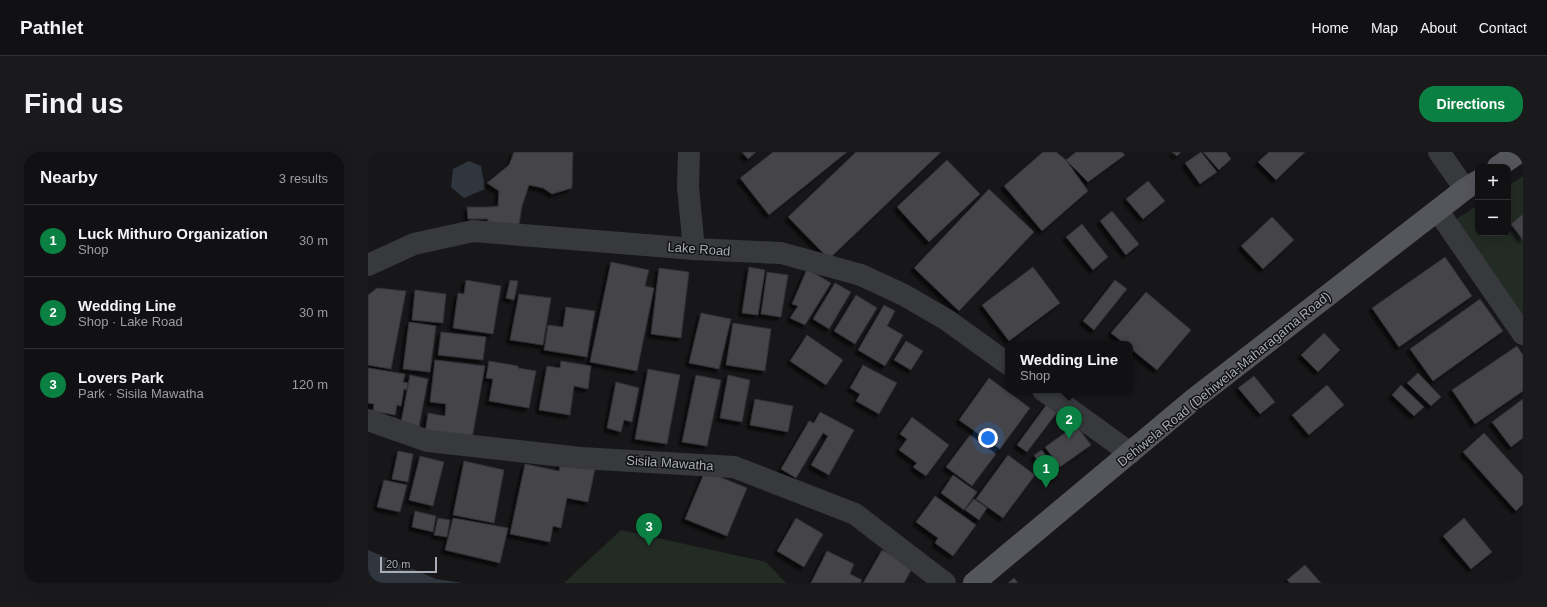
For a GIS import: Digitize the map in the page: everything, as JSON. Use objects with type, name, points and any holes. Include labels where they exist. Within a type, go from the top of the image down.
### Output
[{"type":"main road","points":[[1502,164],[1519,152]]},
{"type":"main road","name":"Dehiwela Road (Dehiwela-Maharagama Road)","points":[[974,583],[1194,399],[1471,185]]},
{"type":"street","points":[[689,152],[688,186],[694,249]]},
{"type":"street","points":[[1439,152],[1471,185]]},
{"type":"street","points":[[1438,211],[1523,334]]},
{"type":"street","name":"Lake Road","points":[[368,265],[414,244],[473,231],[694,249],[781,253],[861,275],[904,295],[947,320],[1005,362]]},
{"type":"street","points":[[1047,393],[1130,453]]},
{"type":"street","name":"Sisila Mawatha","points":[[368,420],[428,441],[581,458],[734,467],[855,514],[945,583]]},
{"type":"shaded area","points":[[469,161],[481,166],[485,189],[464,198],[451,187],[453,169]]},
{"type":"shaded area","points":[[1523,176],[1523,326],[1449,224],[1475,207],[1475,236],[1511,236],[1511,184]]},
{"type":"shaded area","points":[[621,530],[766,562],[786,583],[564,583]]},
{"type":"shaded area","points":[[368,550],[436,579],[463,583],[368,583]]},
{"type":"building","points":[[514,152],[573,152],[572,188],[552,194],[543,188],[529,185],[522,206],[518,230],[487,226],[488,219],[468,219],[467,207],[498,206],[499,191],[487,183],[509,165]]},
{"type":"building","points":[[742,152],[756,152],[748,159]]},
{"type":"building","points":[[773,152],[847,152],[769,215],[740,178]]},
{"type":"building","points":[[856,152],[941,152],[829,259],[788,217]]},
{"type":"building","points":[[1043,152],[1056,152],[1066,160],[1088,191],[1042,231],[1004,186]]},
{"type":"building","points":[[1076,152],[1122,152],[1125,155],[1088,182],[1066,160]]},
{"type":"building","points":[[1172,152],[1181,152],[1177,156]]},
{"type":"building","points":[[1201,152],[1217,172],[1200,184],[1185,163]]},
{"type":"building","points":[[1203,152],[1226,152],[1231,159],[1219,170]]},
{"type":"building","points":[[1269,152],[1305,152],[1276,180],[1258,162]]},
{"type":"building","points":[[947,160],[980,194],[929,242],[897,207]]},
{"type":"building","points":[[1148,181],[1165,201],[1143,219],[1126,199]]},
{"type":"building","points":[[989,189],[1034,232],[959,311],[914,268]]},
{"type":"building","points":[[1112,211],[1139,244],[1126,255],[1100,221]]},
{"type":"building","points":[[1523,214],[1523,240],[1511,224]]},
{"type":"building","points":[[1272,217],[1294,240],[1263,269],[1241,246]]},
{"type":"building","points":[[1082,224],[1108,257],[1093,270],[1066,237]]},
{"type":"building","points":[[1445,257],[1472,296],[1399,347],[1372,308]]},
{"type":"building","points":[[611,262],[649,270],[645,286],[654,288],[637,371],[590,362]]},
{"type":"building","points":[[749,267],[765,270],[758,315],[742,313]]},
{"type":"building","points":[[1033,267],[1060,303],[1009,341],[982,305]]},
{"type":"building","points":[[659,268],[689,272],[681,338],[651,334]]},
{"type":"building","points":[[807,269],[831,283],[805,325],[790,318],[798,306],[792,304]]},
{"type":"building","points":[[767,272],[788,275],[781,317],[761,314]]},
{"type":"building","points":[[466,280],[501,286],[493,334],[453,328],[458,293],[464,294]]},
{"type":"building","points":[[510,280],[518,281],[514,300],[506,298]]},
{"type":"building","points":[[1115,280],[1127,289],[1094,330],[1083,321]]},
{"type":"building","points":[[835,283],[851,292],[829,329],[813,319]]},
{"type":"building","points":[[377,288],[406,291],[391,369],[368,365],[368,295]]},
{"type":"building","points":[[415,290],[446,294],[443,323],[412,320]]},
{"type":"building","points":[[1146,292],[1191,330],[1157,370],[1133,350],[1133,341],[1121,341],[1111,333]]},
{"type":"building","points":[[519,294],[551,298],[543,345],[510,340]]},
{"type":"building","points":[[856,295],[877,308],[855,344],[834,331]]},
{"type":"building","points":[[1480,299],[1503,331],[1433,381],[1410,349]]},
{"type":"building","points":[[884,305],[895,311],[887,326],[903,335],[885,366],[858,350]]},
{"type":"building","points":[[566,307],[595,311],[587,357],[544,350],[548,325],[563,327]]},
{"type":"building","points":[[701,313],[731,319],[719,369],[689,363]]},
{"type":"building","points":[[409,322],[436,326],[430,372],[403,369]]},
{"type":"building","points":[[733,323],[771,329],[765,371],[726,365]]},
{"type":"building","points":[[441,332],[486,337],[483,360],[438,355]]},
{"type":"building","points":[[1324,333],[1340,350],[1318,372],[1301,355]]},
{"type":"building","points":[[807,335],[843,360],[826,385],[790,361]]},
{"type":"building","points":[[906,341],[923,351],[911,370],[894,360]]},
{"type":"building","points":[[1517,346],[1523,355],[1523,391],[1475,424],[1452,390]]},
{"type":"building","points":[[435,360],[485,366],[472,439],[425,434],[428,413],[445,416],[446,404],[430,402]]},
{"type":"building","points":[[489,361],[536,371],[529,408],[489,401],[493,379],[486,378]]},
{"type":"building","points":[[561,361],[591,366],[588,389],[574,386],[570,415],[539,410],[547,366],[560,368]]},
{"type":"building","points":[[863,365],[897,383],[879,414],[856,401],[860,394],[850,388]]},
{"type":"building","points":[[368,368],[405,374],[403,382],[408,383],[407,390],[404,389],[401,406],[397,405],[395,415],[373,411],[374,404],[368,403]]},
{"type":"building","points":[[648,369],[680,375],[667,444],[635,439]]},
{"type":"building","points":[[1418,373],[1441,397],[1431,406],[1407,383]]},
{"type":"building","points":[[410,375],[428,379],[418,432],[400,428]]},
{"type":"building","points":[[696,375],[721,380],[707,446],[682,442]]},
{"type":"building","points":[[728,375],[750,380],[742,422],[720,418]]},
{"type":"building","points":[[1254,376],[1275,402],[1260,414],[1238,388]]},
{"type":"building","points":[[989,378],[1005,390],[1005,393],[1010,393],[1030,408],[1000,449],[959,420]]},
{"type":"building","points":[[616,382],[639,388],[632,422],[624,420],[621,432],[607,428]]},
{"type":"building","points":[[1327,385],[1344,405],[1309,435],[1292,415]]},
{"type":"building","points":[[1401,385],[1424,407],[1414,416],[1392,395]]},
{"type":"building","points":[[755,399],[793,406],[788,432],[750,425]]},
{"type":"building","points":[[1523,399],[1523,438],[1511,447],[1492,422]]},
{"type":"building","points":[[1047,404],[1058,411],[1027,452],[1017,445]]},
{"type":"building","points":[[820,412],[854,430],[829,475],[811,465],[828,436],[823,433],[796,478],[781,469],[809,421],[814,423]]},
{"type":"building","points":[[912,417],[949,445],[926,476],[913,467],[917,463],[899,450],[907,439],[900,434]]},
{"type":"building","points":[[1076,425],[1091,445],[1060,467],[1045,447]]},
{"type":"building","points":[[1484,433],[1523,476],[1523,504],[1516,511],[1463,452]]},
{"type":"building","points":[[970,435],[996,454],[972,486],[946,467]]},
{"type":"building","points":[[1042,450],[1058,475],[1050,480],[1034,455]]},
{"type":"building","points":[[398,451],[413,454],[408,482],[392,479]]},
{"type":"building","points":[[1008,455],[1035,475],[1003,518],[976,499]]},
{"type":"building","points":[[420,456],[444,462],[433,506],[409,500]]},
{"type":"building","points":[[562,457],[596,464],[588,502],[567,498],[561,528],[553,526],[550,542],[510,534],[525,464],[559,471]]},
{"type":"building","points":[[464,461],[504,470],[494,523],[453,515]]},
{"type":"building","points":[[705,471],[747,488],[727,536],[685,519]]},
{"type":"building","points":[[953,475],[977,492],[964,510],[941,493]]},
{"type":"building","points":[[384,480],[407,485],[400,512],[377,507]]},
{"type":"building","points":[[935,496],[976,525],[953,556],[935,543],[938,538],[916,522]]},
{"type":"building","points":[[974,499],[987,508],[979,520],[965,510]]},
{"type":"building","points":[[415,511],[436,516],[433,532],[412,527]]},
{"type":"building","points":[[438,518],[450,520],[447,537],[434,535]]},
{"type":"building","points":[[453,518],[508,528],[500,563],[445,550]]},
{"type":"building","points":[[796,518],[823,534],[804,567],[777,551]]},
{"type":"building","points":[[1464,518],[1492,552],[1471,569],[1443,536]]},
{"type":"building","points":[[882,550],[913,567],[904,583],[863,583]]},
{"type":"building","points":[[827,551],[854,564],[850,574],[862,580],[860,583],[811,583]]},
{"type":"building","points":[[1305,565],[1321,583],[1290,583],[1287,580]]},
{"type":"building","points":[[1014,578],[1018,583],[1008,583]]},
{"type":"place","name":"Wedding Line","points":[[1069,439]]},
{"type":"place","name":"Luck Mithuro Organization","points":[[1046,488]]},
{"type":"place","name":"Lovers Park","points":[[649,546]]}]
